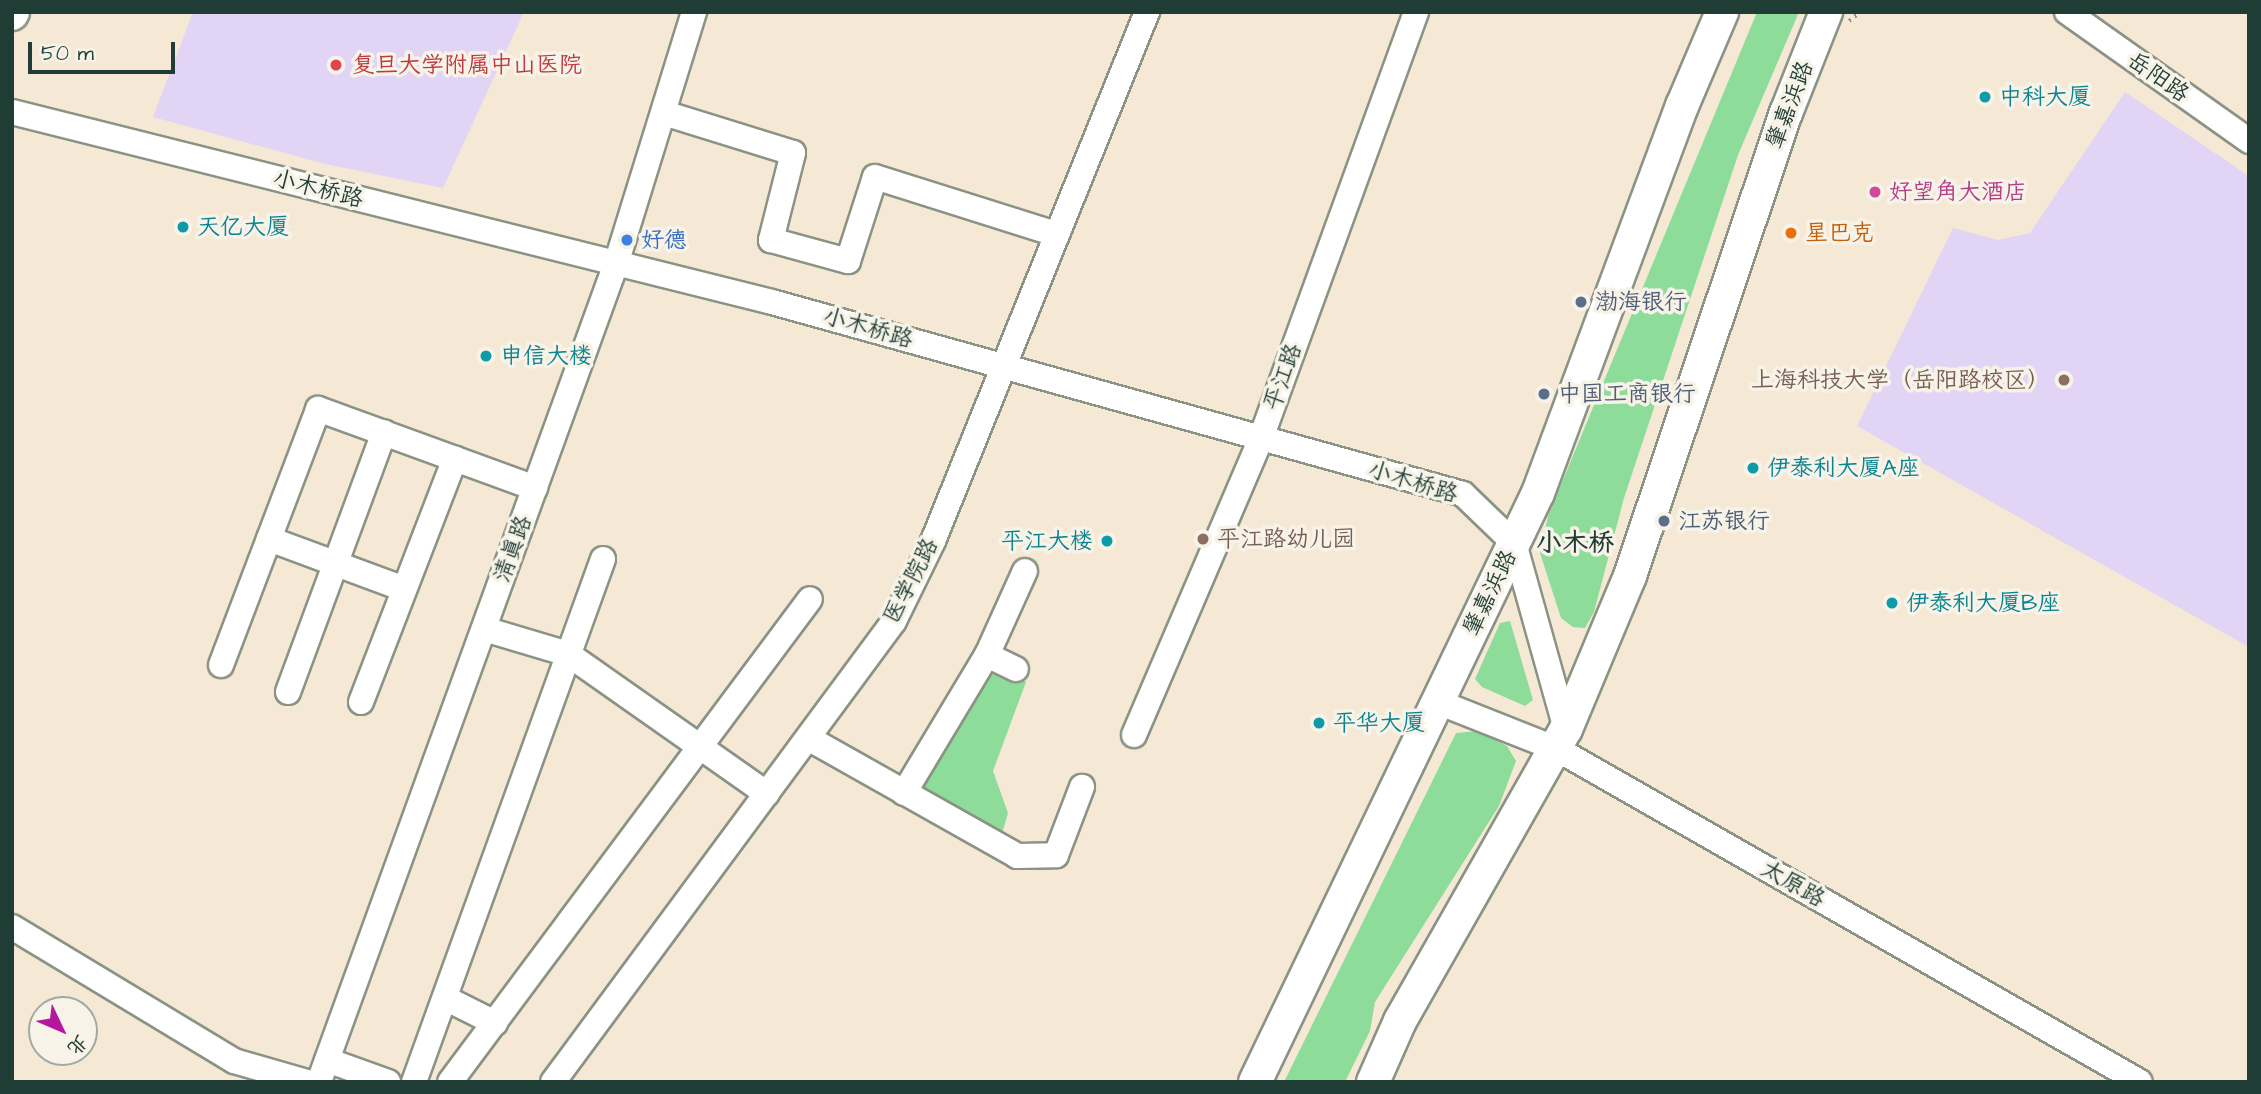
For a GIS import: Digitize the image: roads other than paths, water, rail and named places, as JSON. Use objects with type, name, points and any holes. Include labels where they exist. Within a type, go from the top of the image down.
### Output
[{"type":"main road","name":"肇嘉浜路","points":[[1255,1082],[1538,493],[1682,106],[1723,12]]},
{"type":"main road","name":"肇嘉浜路","points":[[1373,1082],[1401,1021],[1562,739],[1630,576],[1782,126],[1826,12]]},
{"type":"street","name":"清真路","points":[[323,1071],[616,264],[694,12]]},
{"type":"street","name":"医学院路","points":[[553,1082],[894,621],[933,541],[1147,12]]},
{"type":"street","name":"平江路","points":[[1134,735],[1261,438],[1416,12]]},
{"type":"street","name":"岳阳路","points":[[2067,12],[2249,141]]},
{"type":"street","name":"小木桥路","points":[[12,112],[772,302],[1463,494],[1514,542]]},
{"type":"street","points":[[664,113],[793,153],[771,240],[848,261],[875,177],[1056,234]]},
{"type":"street","points":[[221,665],[318,409],[535,488]]},
{"type":"street","points":[[288,692],[384,432]]},
{"type":"street","points":[[361,702],[454,458]]},
{"type":"street","points":[[269,539],[404,589]]},
{"type":"street","points":[[1514,542],[1562,739]]},
{"type":"street","points":[[414,1082],[603,559]]},
{"type":"street","points":[[904,793],[988,655],[1025,571]]},
{"type":"street","points":[[450,1082],[810,599]]},
{"type":"street","points":[[484,629],[568,654],[767,794]]},
{"type":"street","points":[[988,655],[1016,669]]},
{"type":"street","name":"太原路","points":[[1438,702],[1562,739],[2140,1082]]},
{"type":"street","points":[[808,738],[1017,856],[1056,855],[1083,787]]},
{"type":"street","points":[[12,927],[234,1061],[307,1082]]},
{"type":"street","points":[[445,998],[495,1023]]},
{"type":"street","points":[[323,1071],[388,1082]]},
{"type":"place","name":"复旦大学附属中山医院","points":[[336,65]]},
{"type":"place","name":"中科大厦","points":[[1985,97]]},
{"type":"place","name":"好望角大酒店","points":[[1875,192]]},
{"type":"place","name":"天亿大厦","points":[[183,227]]},
{"type":"place","name":"星巴克","points":[[1791,233]]},
{"type":"place","name":"好德","points":[[627,240]]},
{"type":"place","name":"渤海银行","points":[[1581,302]]},
{"type":"place","name":"申信大楼","points":[[486,356]]},
{"type":"place","name":"上海科技大学（岳阳路校区）","points":[[2064,380]]},
{"type":"place","name":"中国工商银行","points":[[1544,394]]},
{"type":"place","name":"伊泰利大厦A座","points":[[1753,468]]},
{"type":"place","name":"江苏银行","points":[[1664,521]]},
{"type":"place","name":"平江路幼儿园","points":[[1203,539]]},
{"type":"place","name":"平江大楼","points":[[1107,541]]},
{"type":"place","name":"伊泰利大厦B座","points":[[1892,603]]},
{"type":"place","name":"平华大厦","points":[[1319,723]]},
{"type":"district","name":"小木桥","points":[[1575,544]]}]
